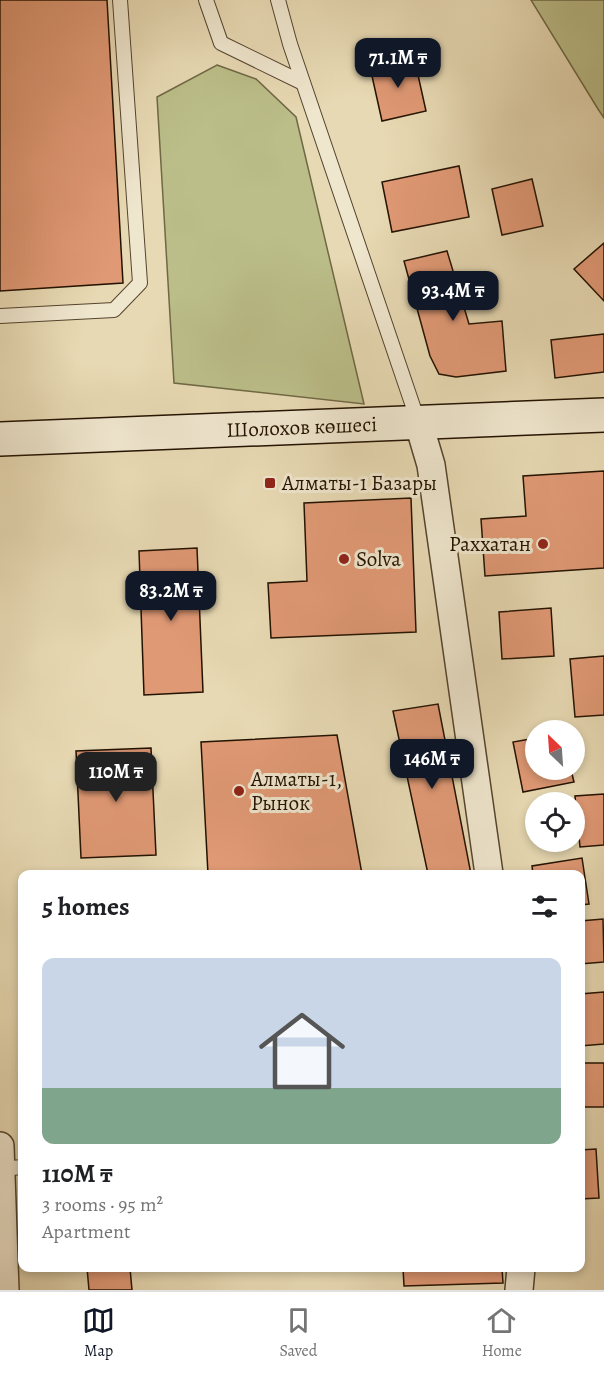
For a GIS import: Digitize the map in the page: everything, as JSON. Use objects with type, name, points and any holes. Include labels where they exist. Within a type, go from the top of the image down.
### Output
[{"type":"main road","name":"Шолохов көшесі","points":[[0,439],[604,415]]},
{"type":"street","points":[[418,421],[430,465],[488,870]]},
{"type":"street","points":[[6,1290],[8,1160]]},
{"type":"street","points":[[519,1290],[521,1272]]},
{"type":"lane","points":[[0,315],[114,310],[140,283],[120,0]]},
{"type":"lane","points":[[206,0],[221,43],[303,83]]},
{"type":"lane","points":[[278,0],[303,83],[418,421]]},
{"type":"green space","points":[[531,0],[604,0],[604,118],[598,109]]},
{"type":"green space","points":[[217,65],[256,79],[296,117],[364,404],[174,383],[157,97]]},
{"type":"building","points":[[0,0],[107,0],[123,283],[0,291]]},
{"type":"building","points":[[414,57],[426,111],[382,121],[370,67]]},
{"type":"building","points":[[459,166],[469,217],[392,232],[382,182]]},
{"type":"building","points":[[532,179],[543,226],[502,235],[492,189]]},
{"type":"building","points":[[604,243],[604,301],[574,269]]},
{"type":"building","points":[[447,251],[469,324],[502,321],[506,371],[456,377],[439,374],[430,356],[404,261]]},
{"type":"building","points":[[604,334],[604,372],[555,378],[551,340]]},
{"type":"building","name":"Раххатан","points":[[604,471],[604,568],[485,576],[481,519],[526,516],[523,476]]},
{"type":"building","points":[[411,498],[416,632],[271,638],[268,583],[307,581],[304,503]]},
{"type":"building","points":[[197,548],[203,692],[144,695],[139,551]]},
{"type":"building","points":[[551,608],[554,656],[502,659],[499,612]]},
{"type":"building","points":[[604,656],[604,715],[575,717],[570,659]]},
{"type":"building","points":[[438,704],[470,870],[427,870],[393,711]]},
{"type":"building","points":[[337,735],[361,870],[208,870],[201,742]]},
{"type":"building","points":[[525,740],[525,780],[574,780],[574,782],[523,792],[513,742]]},
{"type":"building","points":[[151,748],[156,855],[81,858],[76,751]]},
{"type":"building","points":[[604,794],[604,845],[585,847],[585,795]]},
{"type":"building","points":[[582,858],[584,870],[532,870],[532,866]]},
{"type":"building","points":[[585,878],[589,904],[585,904]]},
{"type":"building","points":[[603,919],[604,962],[585,964],[585,921]]},
{"type":"building","points":[[604,992],[604,1044],[585,1046],[585,994]]},
{"type":"building","points":[[585,1063],[604,1063],[604,1107],[585,1107]]},
{"type":"building","points":[[596,1149],[599,1198],[585,1199],[585,1150]]},
{"type":"building","points":[[87,1272],[130,1272],[132,1290],[89,1290]]},
{"type":"building","points":[[403,1272],[502,1272],[503,1283],[404,1286]]},
{"type":"place","name":"Алматы-1 Базары","points":[[270,483]]},
{"type":"place","name":"Раххатан","points":[[543,544]]},
{"type":"place","name":"Solva","points":[[344,559]]},
{"type":"place","name":"Алматы-1, Рынок","points":[[239,791]]}]
